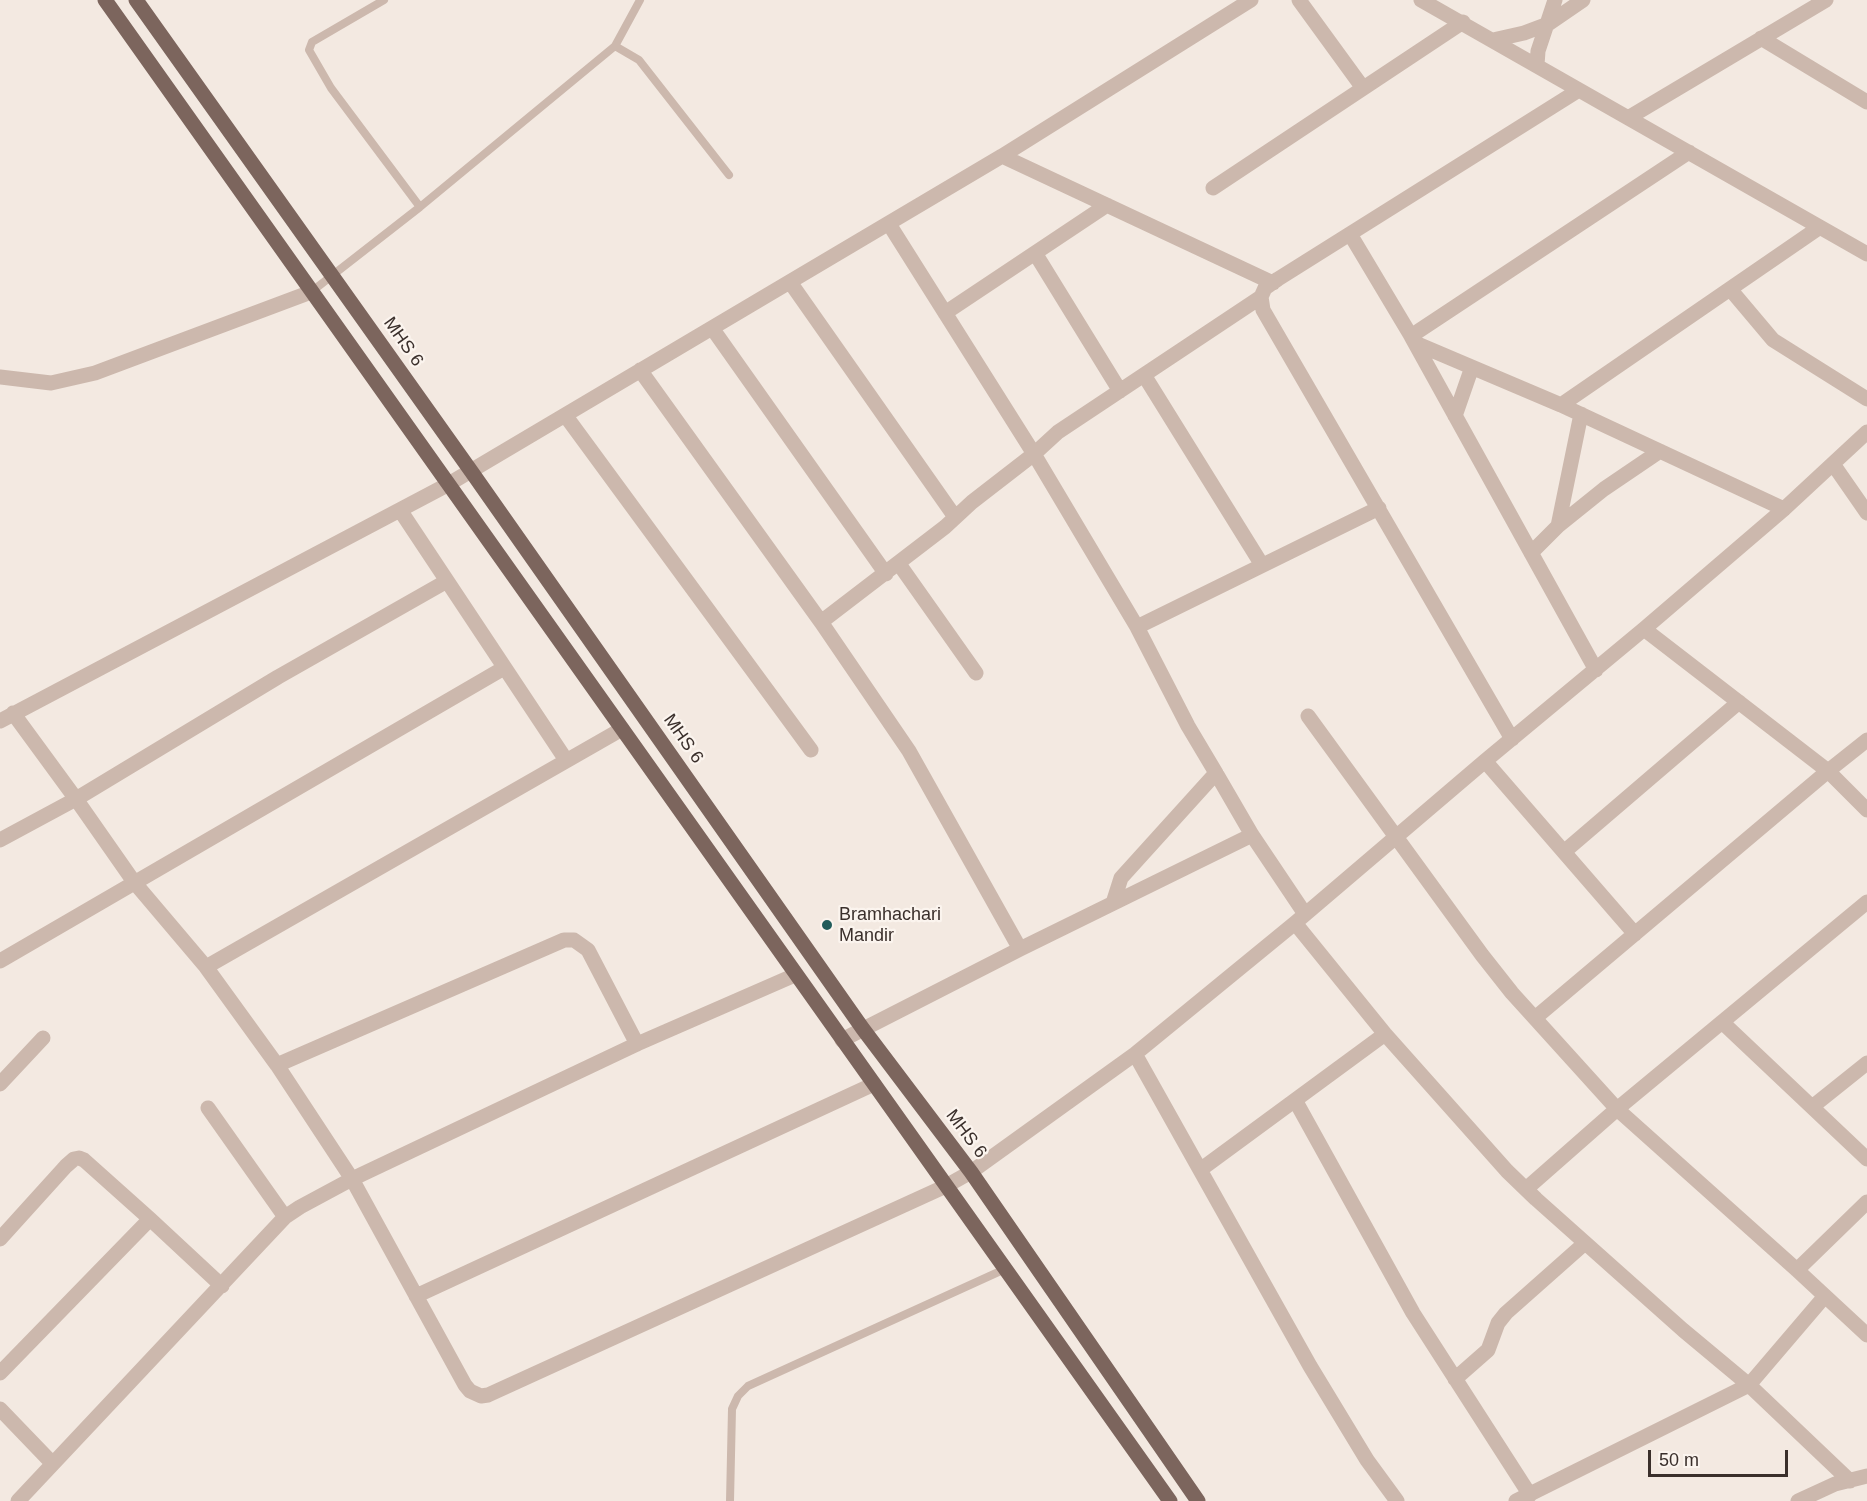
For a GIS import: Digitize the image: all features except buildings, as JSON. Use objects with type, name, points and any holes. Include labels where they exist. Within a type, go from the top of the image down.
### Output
[{"type":"main road","points":[[105,0],[1170,1501]]},
{"type":"main road","name":"MHS 6","points":[[136,0],[471,471],[863,1029],[971,1172],[1198,1501]]},
{"type":"street","points":[[1251,0],[1002,156],[471,471],[7,717],[76,799],[134,882],[206,968],[277,1065],[352,1179],[470,1391],[481,1396],[488,1395],[946,1186],[971,1172],[1135,1054],[1300,919],[1784,509],[1867,432]]},
{"type":"street","points":[[1299,0],[1363,88]]},
{"type":"street","points":[[1421,0],[1867,254]]},
{"type":"street","points":[[1537,65],[1538,51],[1555,0]]},
{"type":"street","points":[[1493,40],[1524,33],[1548,24],[1583,0]]},
{"type":"street","points":[[1628,118],[1826,0]]},
{"type":"street","points":[[1213,188],[1463,22]]},
{"type":"street","points":[[1761,38],[1867,102]]},
{"type":"street","points":[[821,622],[899,564],[1058,432],[1261,297],[1265,288],[1580,90]]},
{"type":"street","points":[[1413,340],[1689,152]]},
{"type":"street","points":[[1002,156],[1273,283]]},
{"type":"street","points":[[945,313],[1107,205]]},
{"type":"street","points":[[889,224],[1034,454],[1137,627],[1188,726],[1300,919],[1385,1034],[1526,1189],[1683,1330],[1749,1385],[1850,1481]]},
{"type":"street","points":[[1561,405],[1820,227]]},
{"type":"street","points":[[1350,234],[1413,340],[1596,670]]},
{"type":"street","points":[[1035,253],[1120,391]]},
{"type":"street","points":[[790,282],[955,517]]},
{"type":"street","points":[[1730,289],[1773,340],[1867,399]]},
{"type":"street","points":[[0,377],[51,383],[95,373],[311,292]]},
{"type":"street","points":[[1261,297],[1263,310],[1512,738]]},
{"type":"street","points":[[712,328],[886,574]]},
{"type":"street","points":[[1413,340],[1581,414],[1784,509]]},
{"type":"street","points":[[1455,416],[1472,367]]},
{"type":"street","points":[[640,370],[821,622],[909,750],[1020,949]]},
{"type":"street","points":[[1144,375],[1262,565]]},
{"type":"street","points":[[1558,526],[1581,414]]},
{"type":"street","points":[[565,415],[811,750]]},
{"type":"street","points":[[1531,552],[1558,526],[1604,489],[1660,451]]},
{"type":"street","points":[[1833,464],[1867,513]]},
{"type":"street","points":[[1137,627],[1379,508]]},
{"type":"street","points":[[400,510],[566,760]]},
{"type":"street","points":[[899,564],[976,673]]},
{"type":"street","points":[[0,840],[76,799],[278,677],[447,581]]},
{"type":"street","points":[[1644,629],[1828,771],[1867,810]]},
{"type":"street","points":[[0,961],[504,668]]},
{"type":"street","points":[[1564,851],[1739,702]]},
{"type":"street","points":[[1308,716],[1395,838],[1512,993],[1617,1109],[1867,1335]]},
{"type":"street","points":[[206,968],[622,729]]},
{"type":"street","points":[[1535,1018],[1867,740]]},
{"type":"street","points":[[1485,761],[1635,933]]},
{"type":"street","points":[[1113,903],[1121,878],[1216,774]]},
{"type":"street","points":[[842,1040],[1252,835]]},
{"type":"street","points":[[1526,1189],[1617,1109],[1867,902]]},
{"type":"street","points":[[277,1065],[564,940],[574,940],[588,950],[637,1044]]},
{"type":"street","points":[[18,1501],[285,1217],[352,1179],[637,1044],[795,975]]},
{"type":"street","points":[[1722,1022],[1867,1159]]},
{"type":"street","points":[[1200,1170],[1385,1034]]},
{"type":"street","points":[[0,1084],[44,1038]]},
{"type":"street","points":[[1135,1054],[1310,1366],[1367,1460],[1396,1501]]},
{"type":"street","points":[[1812,1107],[1867,1063]]},
{"type":"street","points":[[416,1296],[874,1084]]},
{"type":"street","points":[[1295,1100],[1413,1313],[1455,1379],[1523,1498],[1749,1385],[1825,1296]]},
{"type":"street","points":[[208,1108],[285,1217]]},
{"type":"street","points":[[0,1239],[66,1166],[79,1158],[150,1219],[222,1286]]},
{"type":"street","points":[[1797,1270],[1867,1202]]},
{"type":"street","points":[[0,1373],[150,1219]]},
{"type":"street","points":[[1455,1379],[1488,1350],[1498,1323],[1506,1313],[1585,1243]]},
{"type":"street","points":[[0,1409],[52,1463]]},
{"type":"street","points":[[1797,1501],[1835,1484],[1867,1476]]},
{"type":"lane","points":[[384,0],[312,42],[309,50],[331,88],[420,207]]},
{"type":"lane","points":[[311,292],[420,207],[615,45],[640,0]]},
{"type":"lane","points":[[615,45],[639,60],[729,175]]},
{"type":"lane","points":[[730,1501],[732,1409],[738,1396],[748,1386],[1005,1269]]},
{"type":"place","name":"Bramhachari Mandir","points":[[827,925]]}]
